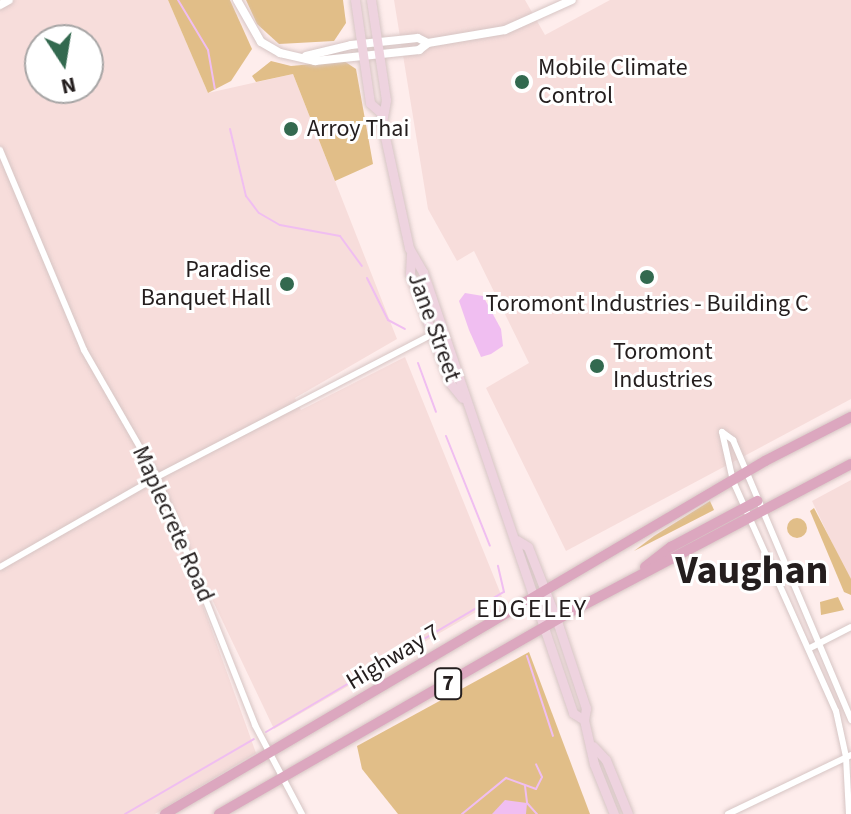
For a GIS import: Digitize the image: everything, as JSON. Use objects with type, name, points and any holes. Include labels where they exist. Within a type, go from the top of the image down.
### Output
[{"type":"main road","name":"Jane Street","points":[[355,0],[370,103],[380,112],[411,254],[410,274],[450,383],[462,398]]},
{"type":"main road","name":"Jane Street","points":[[371,0],[386,100],[380,112]]},
{"type":"main road","name":"Jane Street","points":[[411,254],[423,272],[462,398],[517,540],[515,551],[573,713],[584,720]]},
{"type":"main road","name":"Highway 7","points":[[165,814],[733,481],[851,417]]},
{"type":"main road","name":"Highway 7","points":[[219,814],[628,581],[851,464]]},
{"type":"main road","points":[[628,581],[671,547],[757,501]]},
{"type":"main road","name":"Jane Street","points":[[517,540],[528,547],[557,621],[586,708],[584,720],[614,814]]},
{"type":"main road","name":"Jane Street","points":[[593,746],[606,760],[628,814]]},
{"type":"street","points":[[0,5],[9,0]]},
{"type":"street","points":[[237,0],[261,42],[280,53],[306,56],[314,50],[362,50],[379,54],[419,50],[428,43],[505,30],[572,0]]},
{"type":"street","points":[[362,50],[377,43],[418,38],[428,43]]},
{"type":"street","name":"Maplecrete Road","points":[[0,150],[68,317],[157,477],[268,755],[302,814]]},
{"type":"street","points":[[0,567],[157,477],[442,329]]},
{"type":"street","points":[[849,814],[848,756],[836,711],[733,481],[722,432],[733,440],[761,513],[821,642],[851,720]]},
{"type":"street","points":[[810,648],[851,627]]},
{"type":"street","points":[[728,814],[848,756]]},
{"type":"shaded area","points":[[0,0],[168,0],[208,93],[293,74],[397,339],[295,398],[301,410],[405,357],[502,597],[274,729],[212,599],[203,606],[256,753],[155,814],[0,814]]},
{"type":"shaded area","points":[[168,0],[230,0],[252,49],[231,81],[208,93]]},
{"type":"shaded area","points":[[246,0],[343,0],[346,23],[334,41],[279,44],[257,24]]},
{"type":"shaded area","points":[[394,0],[525,0],[545,35],[610,0],[851,0],[851,399],[566,551],[486,388],[529,363],[474,251],[457,261],[428,209]]},
{"type":"shaded area","points":[[271,61],[291,66],[344,61],[356,69],[373,164],[335,181],[293,74],[256,82],[252,76]]},
{"type":"shaded area","points":[[465,293],[483,296],[501,329],[503,346],[491,354],[481,357],[469,330],[459,301]]},
{"type":"shaded area","points":[[851,480],[851,583],[812,501]]},
{"type":"shaded area","points":[[710,501],[714,510],[634,551],[654,536]]},
{"type":"shaded area","points":[[814,508],[851,579],[851,595],[844,592],[810,511]]},
{"type":"shaded area","points":[[793,518],[801,518],[807,528],[801,538],[793,538],[787,532],[787,524]]},
{"type":"shaded area","points":[[838,597],[844,610],[821,615],[820,602]]},
{"type":"shaded area","points":[[529,652],[590,814],[398,814],[362,769],[357,746]]},
{"type":"shaded area","points":[[505,800],[527,803],[526,814],[492,814]]},
{"type":"waterway","points":[[178,0],[208,50],[215,88]]},
{"type":"waterway","points":[[230,129],[246,196],[259,213],[280,225],[340,236],[362,266]]},
{"type":"waterway","points":[[367,278],[388,320],[405,329]]},
{"type":"waterway","points":[[418,363],[436,412]]},
{"type":"waterway","points":[[446,436],[490,546]]},
{"type":"waterway","points":[[266,732],[504,592],[498,566]]},
{"type":"waterway","points":[[527,656],[553,736]]},
{"type":"waterway","points":[[125,814],[254,739]]},
{"type":"waterway","points":[[462,814],[506,778],[536,789],[542,777],[536,764]]},
{"type":"waterway","points":[[525,786],[527,803],[537,814]]},
{"type":"place","name":"Mobile Climate Control","points":[[522,82]]},
{"type":"place","name":"Arroy Thai","points":[[291,129]]},
{"type":"place","name":"Toromont Industries - Building C","points":[[647,277]]},
{"type":"place","name":"Paradise Banquet Hall","points":[[287,284]]},
{"type":"place","name":"Toromont Industries","points":[[597,366]]},
{"type":"district","name":"Vaughan","points":[[752,571]]},
{"type":"district","name":"EDGELEY","points":[[532,609]]}]
